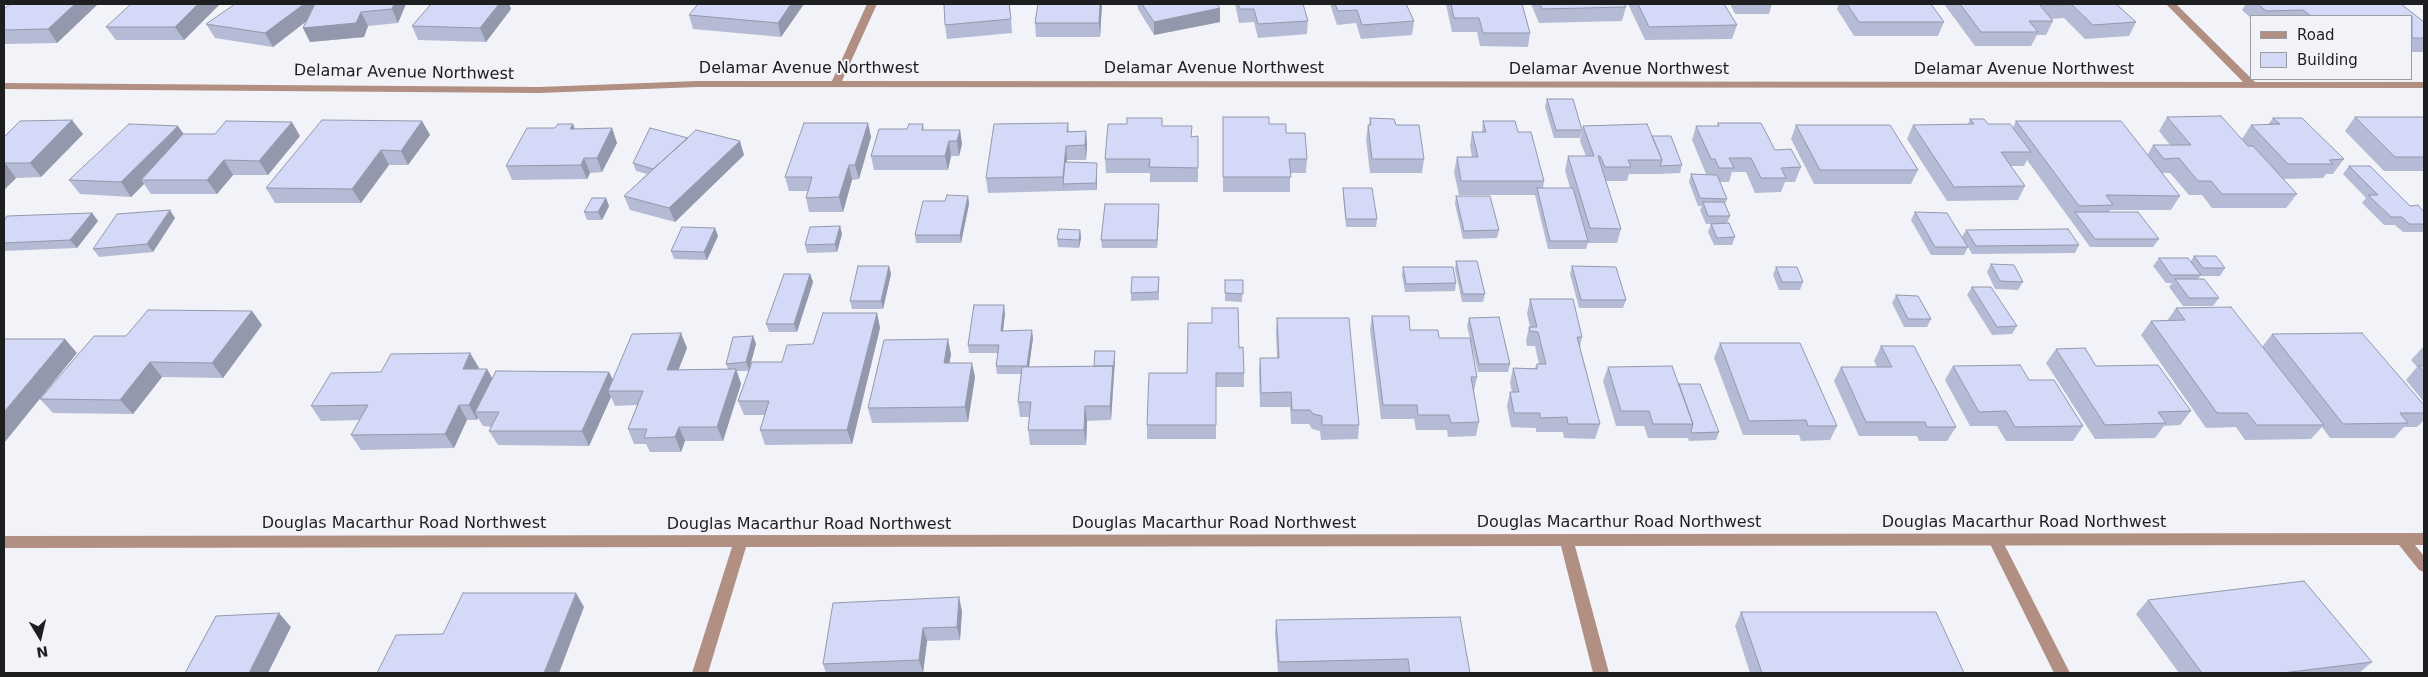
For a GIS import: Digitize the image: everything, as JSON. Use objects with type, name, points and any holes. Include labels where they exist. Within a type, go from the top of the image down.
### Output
[{"type":"street","points":[[836,84],[872,4]]},
{"type":"street","points":[[2171,4],[2252,85]]},
{"type":"street","name":"Delamar Avenue Northwest","points":[[4,86],[539,90],[698,84],[2424,85]]},
{"type":"street","name":"Douglas Macarthur Road Northwest","points":[[4,542],[740,543],[2424,539]]},
{"type":"street","points":[[1995,540],[2062,673]]},
{"type":"street","points":[[2403,540],[2424,566]]},
{"type":"street","points":[[1567,541],[1602,673]]},
{"type":"street","points":[[700,673],[740,543]]},
{"type":"building","points":[[10,4],[75,4],[48,29],[4,30],[4,9]]},
{"type":"building","points":[[131,4],[198,4],[175,27],[106,27]]},
{"type":"building","points":[[235,4],[304,4],[265,33],[206,24]]},
{"type":"building","points":[[315,4],[394,4],[392,9],[361,12],[356,23],[303,28]]},
{"type":"building","points":[[431,4],[499,4],[480,28],[412,26]]},
{"type":"building","points":[[698,4],[791,4],[778,23],[689,15]]},
{"type":"building","points":[[944,4],[1009,4],[1011,19],[945,25]]},
{"type":"building","points":[[1038,4],[1100,4],[1099,23],[1035,23]]},
{"type":"building","points":[[1142,4],[1217,4],[1220,8],[1154,22]]},
{"type":"building","points":[[1238,4],[1303,4],[1308,21],[1258,24],[1254,9],[1240,9]]},
{"type":"building","points":[[1335,4],[1406,4],[1414,21],[1362,25],[1357,10],[1338,11]]},
{"type":"building","points":[[1451,4],[1522,4],[1530,33],[1483,33],[1479,18],[1454,18]]},
{"type":"building","points":[[1540,4],[1624,4],[1626,7],[1542,9]]},
{"type":"building","points":[[1638,4],[1724,4],[1737,25],[1649,27]]},
{"type":"building","points":[[1847,4],[1931,4],[1944,22],[1859,22]]},
{"type":"building","points":[[1960,4],[2039,4],[2053,21],[2029,21],[2038,32],[1981,32]]},
{"type":"building","points":[[2071,4],[2116,4],[2136,22],[2093,25]]},
{"type":"building","points":[[2258,4],[2401,4],[2424,22],[2424,38],[2413,38],[2413,15],[2310,15],[2303,10],[2266,11]]},
{"type":"building","points":[[1547,99],[1573,99],[1582,130],[1556,130]]},
{"type":"building","points":[[2221,116],[2248,146],[2253,146],[2297,194],[2222,194],[2211,181],[2198,181],[2179,158],[2164,159],[2153,145],[2191,145],[2167,117]]},
{"type":"building","points":[[1223,117],[1269,117],[1269,124],[1286,124],[1286,133],[1305,133],[1307,159],[1289,159],[1291,177],[1223,177]]},
{"type":"building","points":[[2355,117],[2424,117],[2424,157],[2395,157]]},
{"type":"building","points":[[1127,118],[1162,118],[1162,126],[1192,126],[1191,137],[1198,136],[1198,168],[1149,167],[1150,159],[1105,159],[1108,124],[1127,124]]},
{"type":"building","points":[[1370,118],[1394,119],[1396,125],[1419,125],[1424,159],[1372,159],[1368,125],[1371,125]]},
{"type":"building","points":[[2273,118],[2302,118],[2344,159],[2329,160],[2333,164],[2288,164],[2251,125],[2280,124]]},
{"type":"building","points":[[1970,119],[1984,119],[1988,124],[2010,124],[2031,152],[2001,152],[2025,186],[1954,187],[1913,125],[1974,124]]},
{"type":"building","points":[[72,120],[30,163],[4,164],[4,137],[20,121]]},
{"type":"building","points":[[322,120],[422,121],[401,151],[381,150],[352,189],[266,188]]},
{"type":"building","points":[[226,121],[292,122],[259,161],[224,160],[207,180],[141,180],[183,134],[215,134]]},
{"type":"building","points":[[1483,121],[1515,121],[1518,132],[1531,132],[1544,181],[1461,181],[1457,157],[1478,157],[1472,132],[1486,132]]},
{"type":"building","points":[[2016,121],[2121,121],[2180,196],[2106,195],[2113,205],[2079,206]]},
{"type":"building","points":[[804,123],[868,123],[855,165],[849,165],[839,197],[806,198],[812,177],[785,177]]},
{"type":"building","points":[[1068,123],[1067,132],[1086,131],[1085,145],[1066,146],[1063,177],[986,178],[994,124]]},
{"type":"building","points":[[1718,123],[1761,123],[1775,150],[1791,149],[1801,167],[1781,168],[1786,178],[1761,178],[1751,158],[1729,158],[1734,168],[1719,168],[1715,159],[1711,159],[1696,126],[1719,126]]},
{"type":"building","points":[[129,124],[178,126],[121,182],[69,180]]},
{"type":"building","points":[[558,124],[573,124],[570,129],[612,128],[597,158],[584,158],[581,165],[506,166],[527,128],[555,128]]},
{"type":"building","points":[[909,124],[923,124],[922,130],[960,130],[957,141],[949,141],[945,156],[871,156],[879,129],[907,129]]},
{"type":"building","points":[[1647,124],[1662,160],[1628,160],[1631,167],[1605,167],[1600,156],[1598,156],[1621,229],[1590,228],[1568,156],[1594,156],[1583,126]]},
{"type":"building","points":[[1796,125],[1890,125],[1918,170],[1820,170]]},
{"type":"building","points":[[650,128],[688,138],[653,169],[633,163]]},
{"type":"building","points":[[696,130],[740,141],[669,208],[624,196]]},
{"type":"building","points":[[1652,136],[1671,136],[1682,165],[1660,166],[1662,160]]},
{"type":"building","points":[[1065,162],[1097,163],[1096,183],[1063,184]]},
{"type":"building","points":[[2349,166],[2370,166],[2410,206],[2418,205],[2424,212],[2424,224],[2409,224],[2402,217],[2391,217],[2368,195],[2378,195]]},
{"type":"building","points":[[1691,174],[1717,175],[1727,199],[1700,198]]},
{"type":"building","points":[[1343,188],[1372,188],[1377,219],[1346,219]]},
{"type":"building","points":[[1537,188],[1573,188],[1588,241],[1550,241]]},
{"type":"building","points":[[947,195],[968,196],[960,235],[915,235],[923,201],[945,201]]},
{"type":"building","points":[[1456,196],[1490,196],[1499,230],[1464,231]]},
{"type":"building","points":[[592,198],[606,198],[598,212],[584,212]]},
{"type":"building","points":[[1703,202],[1724,202],[1730,216],[1708,216]]},
{"type":"building","points":[[1105,204],[1159,204],[1157,240],[1101,240]]},
{"type":"building","points":[[170,210],[147,244],[93,249],[117,214]]},
{"type":"building","points":[[1915,212],[1947,213],[1968,247],[1935,247]]},
{"type":"building","points":[[2075,212],[2138,212],[2159,239],[2095,239]]},
{"type":"building","points":[[92,213],[70,240],[4,243],[4,221],[7,216]]},
{"type":"building","points":[[1729,223],[1735,237],[1717,238],[1711,224]]},
{"type":"building","points":[[840,226],[835,244],[805,245],[810,227]]},
{"type":"building","points":[[682,227],[715,228],[704,252],[671,251]]},
{"type":"building","points":[[1059,229],[1080,230],[1079,240],[1057,239]]},
{"type":"building","points":[[2068,229],[2079,245],[1976,246],[1966,230]]},
{"type":"building","points":[[2194,256],[2216,256],[2225,268],[2203,268]]},
{"type":"building","points":[[2159,258],[2188,258],[2201,275],[2171,275]]},
{"type":"building","points":[[1456,261],[1477,261],[1485,294],[1463,294]]},
{"type":"building","points":[[1991,264],[2014,265],[2023,282],[2000,281]]},
{"type":"building","points":[[858,266],[889,266],[881,301],[850,301]]},
{"type":"building","points":[[1572,266],[1616,267],[1626,300],[1581,300]]},
{"type":"building","points":[[1403,267],[1453,267],[1456,283],[1406,284]]},
{"type":"building","points":[[1776,267],[1797,267],[1803,282],[1782,282]]},
{"type":"building","points":[[784,274],[810,274],[794,324],[766,324]]},
{"type":"building","points":[[1132,277],[1159,277],[1158,292],[1131,293]]},
{"type":"building","points":[[2175,279],[2204,279],[2219,298],[2189,298]]},
{"type":"building","points":[[1225,280],[1243,280],[1243,294],[1225,293]]},
{"type":"building","points":[[1972,287],[1991,287],[2017,326],[1997,327]]},
{"type":"building","points":[[1896,295],[1918,296],[1931,319],[1908,319]]},
{"type":"building","points":[[1530,299],[1573,299],[1582,337],[1577,337],[1600,424],[1568,424],[1567,417],[1540,418],[1540,413],[1514,413],[1510,392],[1519,392],[1513,368],[1537,369],[1537,364],[1546,364],[1538,332],[1530,331],[1529,327],[1537,327]]},
{"type":"building","points":[[974,305],[1004,305],[1001,331],[1032,330],[1027,366],[996,366],[999,345],[968,345]]},
{"type":"building","points":[[2231,307],[2324,425],[2257,425],[2247,413],[2217,413],[2151,321],[2185,320],[2176,308]]},
{"type":"building","points":[[1212,308],[1238,308],[1239,348],[1243,347],[1244,373],[1216,373],[1216,425],[1147,425],[1149,373],[1187,373],[1188,323],[1212,323]]},
{"type":"building","points":[[148,310],[252,311],[212,363],[150,362],[120,400],[40,399],[94,336],[126,336]]},
{"type":"building","points":[[823,313],[877,313],[847,430],[760,430],[769,401],[738,401],[752,362],[782,362],[787,345],[813,344]]},
{"type":"building","points":[[1372,316],[1409,316],[1410,330],[1438,330],[1439,338],[1470,338],[1477,377],[1471,377],[1479,422],[1451,423],[1449,415],[1418,415],[1417,405],[1383,405]]},
{"type":"building","points":[[1499,317],[1510,364],[1479,364],[1469,318]]},
{"type":"building","points":[[1277,318],[1349,318],[1359,425],[1322,425],[1322,416],[1313,414],[1310,410],[1292,410],[1291,392],[1261,393],[1260,358],[1279,358]]},
{"type":"building","points":[[681,333],[667,370],[736,369],[717,427],[679,427],[675,437],[644,438],[647,429],[628,429],[643,391],[608,391],[632,334]]},
{"type":"building","points":[[2362,333],[2424,405],[2424,413],[2400,413],[2408,423],[2343,424],[2272,334]]},
{"type":"building","points":[[753,336],[746,362],[726,364],[733,337]]},
{"type":"building","points":[[4,339],[65,339],[4,412]]},
{"type":"building","points":[[948,339],[944,363],[972,363],[965,407],[868,408],[884,340]]},
{"type":"building","points":[[1720,343],[1800,343],[1837,426],[1808,426],[1806,420],[1749,421]]},
{"type":"building","points":[[1881,346],[1914,346],[1956,427],[1927,427],[1925,422],[1866,422],[1841,367],[1892,367]]},
{"type":"building","points":[[2085,348],[2096,366],[2158,365],[2191,411],[2158,412],[2166,423],[2105,425],[2056,349]]},
{"type":"building","points":[[1095,351],[1115,351],[1113,373],[1113,366],[1094,366]]},
{"type":"building","points":[[470,353],[463,369],[487,369],[469,405],[459,405],[445,434],[351,435],[368,405],[311,406],[331,373],[381,372],[391,354]]},
{"type":"building","points":[[2020,365],[2029,380],[2054,380],[2083,426],[2015,427],[2006,411],[1979,412],[1953,366]]},
{"type":"building","points":[[1113,366],[1110,406],[1085,406],[1084,430],[1028,430],[1031,402],[1018,402],[1022,367]]},
{"type":"building","points":[[1672,366],[1693,424],[1653,424],[1649,411],[1621,411],[1608,367]]},
{"type":"building","points":[[496,371],[609,372],[582,431],[489,431],[499,412],[475,412]]},
{"type":"building","points":[[1679,384],[1700,384],[1719,432],[1692,433],[1693,424]]},
{"type":"building","points":[[2304,581],[2372,662],[2282,673],[2202,673],[2148,600]]},
{"type":"building","points":[[463,593],[576,593],[544,673],[377,673],[396,635],[443,634]]},
{"type":"building","points":[[959,597],[957,627],[923,628],[919,660],[823,664],[833,603]]},
{"type":"building","points":[[1741,612],[1936,612],[1964,673],[1762,673]]},
{"type":"building","points":[[279,613],[249,673],[185,673],[216,616]]},
{"type":"building","points":[[1460,617],[1470,673],[1410,673],[1408,659],[1279,662],[1276,620]]}]
